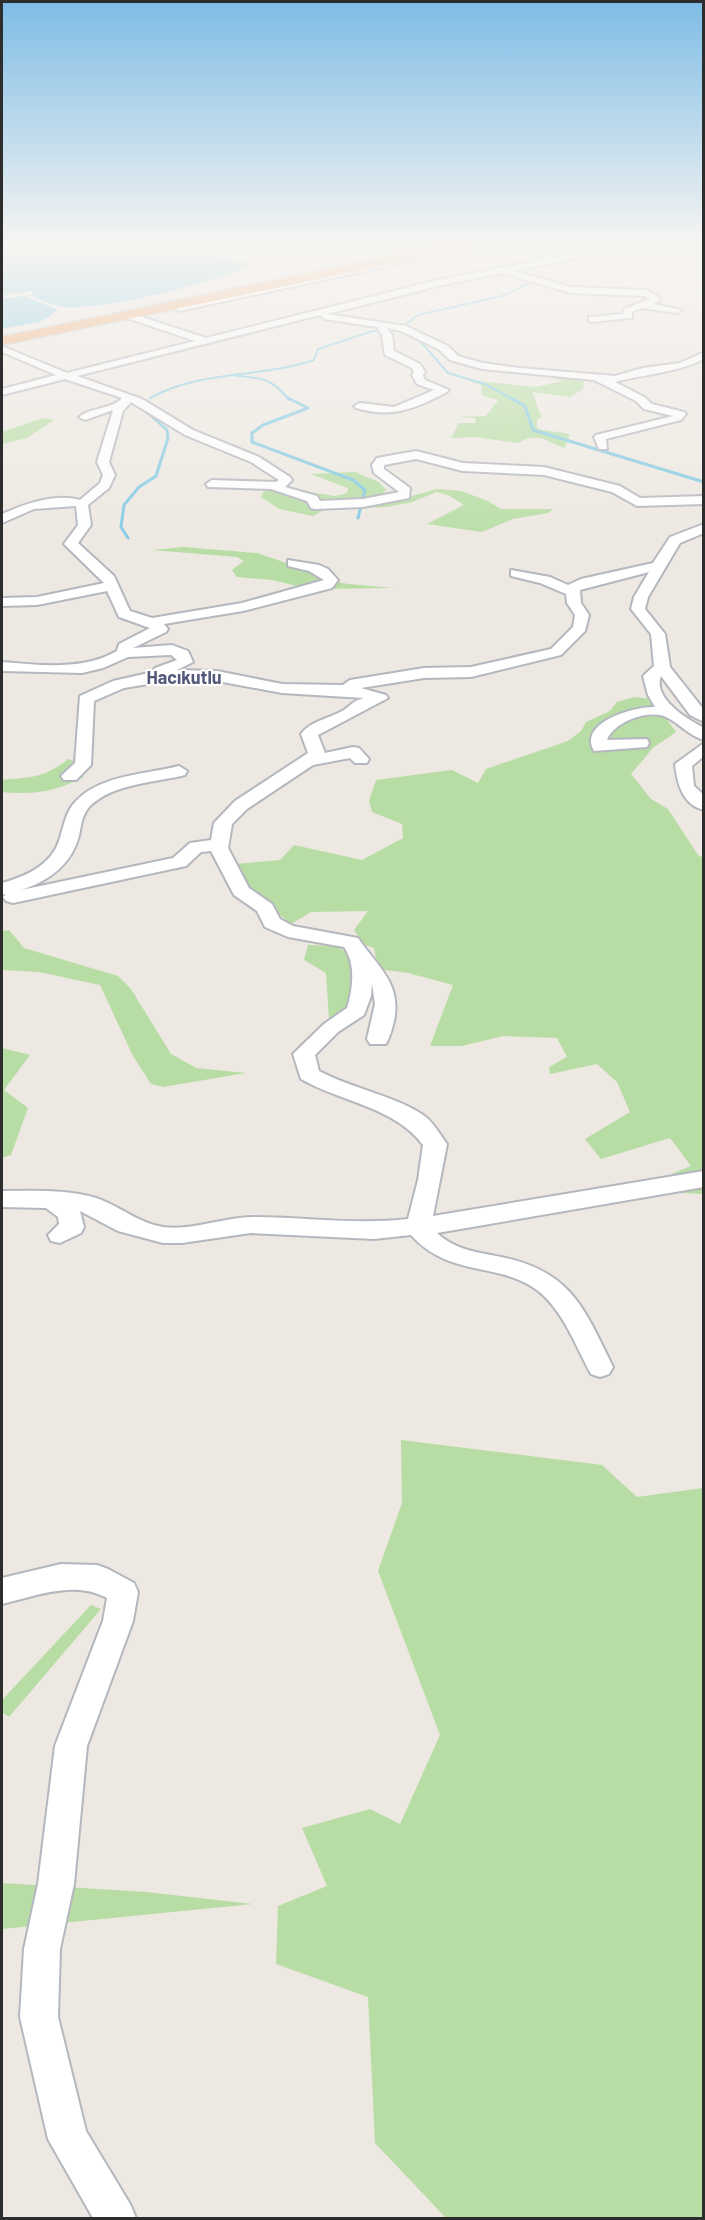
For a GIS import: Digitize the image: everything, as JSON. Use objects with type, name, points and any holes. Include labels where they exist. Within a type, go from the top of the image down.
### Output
[{"type":"street","points":[[11,348],[66,376],[126,401],[170,415],[198,437],[232,448],[263,464],[286,480],[278,486],[212,484]]},
{"type":"street","points":[[2,392],[179,348]]},
{"type":"street","points":[[360,406],[379,412],[408,408],[444,390],[421,382],[417,375],[420,372],[417,366],[389,353],[388,348]]},
{"type":"street","points":[[443,348],[454,358],[482,366],[575,376],[624,378],[643,371],[682,366],[704,355]]},
{"type":"street","points":[[553,367],[557,372],[614,385],[616,389],[640,399],[648,407],[680,414],[677,418],[600,437],[603,447]]},
{"type":"street","points":[[84,417],[126,401]]},
{"type":"street","points":[[82,504],[105,485],[109,475],[103,462],[118,411],[126,401]]},
{"type":"street","points":[[376,450],[365,465],[368,470],[385,476]]},
{"type":"street","points":[[278,486],[276,488],[313,499],[315,505],[321,506],[388,500],[405,495],[406,491],[378,470],[381,461],[416,455],[463,467],[544,471],[621,491],[647,492]]},
{"type":"street","points":[[621,491],[636,502]]},
{"type":"street","points":[[583,493],[610,500],[636,502],[704,500]]},
{"type":"street","points":[[2,519],[31,506],[70,501],[82,504]]},
{"type":"street","points":[[82,504],[86,525],[71,544],[96,565],[112,586],[124,614],[151,622],[161,629],[131,642],[124,647],[125,653]]},
{"type":"street","points":[[703,528],[675,540],[658,566],[656,575],[639,599],[638,609],[658,634],[662,667],[696,712],[704,717]]},
{"type":"street","points":[[151,622],[210,614],[284,598],[327,585],[331,580],[326,573],[316,568],[293,563]]},
{"type":"street","points":[[127,682],[169,676],[198,676],[233,678],[252,684],[290,689],[380,682],[424,673],[471,672],[556,652],[580,628],[582,615],[574,603],[573,588],[586,582],[658,566]]},
{"type":"street","points":[[516,573],[545,580],[573,592]]},
{"type":"street","points":[[2,602],[37,601],[112,586]]},
{"type":"street","points":[[2,667],[79,668],[116,659],[125,653],[172,650],[183,654],[185,662],[180,665],[99,690],[86,699],[83,765],[70,776]]},
{"type":"street","points":[[662,667],[651,676],[651,682],[661,702],[671,713],[704,735]]},
{"type":"street","points":[[319,687],[380,698],[356,706],[355,710],[348,715],[319,724],[309,734],[317,755],[241,805],[223,823],[220,844],[227,867],[241,891],[265,908],[272,923],[288,931],[351,942],[370,964],[386,993],[388,1008],[378,1039]]},
{"type":"street","points":[[641,743],[600,747],[598,742],[600,735],[608,726],[625,717],[643,711],[671,713]]},
{"type":"street","points":[[704,748],[683,764],[686,787],[704,805]]},
{"type":"street","points":[[309,761],[353,752],[361,759]]},
{"type":"street","points":[[2,889],[30,881],[57,862],[66,847],[74,816],[89,798],[116,787],[179,771]]},
{"type":"street","points":[[2,897],[21,897],[180,862],[196,847],[220,844]]},
{"type":"street","points":[[359,954],[362,996],[357,1011],[331,1028],[304,1054],[309,1074],[331,1087],[400,1112],[419,1123],[435,1144],[430,1180],[418,1227]]},
{"type":"street","points":[[2,1199],[51,1200],[91,1205],[127,1225],[163,1235],[182,1235],[251,1225],[374,1231],[418,1227],[704,1179]]},
{"type":"street","points":[[51,1200],[69,1213],[72,1227],[60,1235]]},
{"type":"street","points":[[418,1227],[433,1244],[447,1252],[518,1270],[542,1281],[574,1315],[600,1367]]},
{"type":"street","points":[[2,1591],[62,1577],[97,1578],[123,1592],[118,1621],[71,1746],[56,1884],[42,1948],[39,2017],[68,2139],[116,2218]]},
{"type":"green space","points":[[548,377],[584,381],[583,389],[570,397],[532,392],[542,416],[537,420],[537,428],[570,435],[564,448],[541,438],[528,438],[518,443],[475,437],[451,438],[459,423],[476,423],[475,418],[457,417],[486,416],[498,400],[481,395],[482,386],[467,380],[536,387],[563,381]]},
{"type":"green space","points":[[43,418],[54,420],[27,438],[2,444],[2,432]]},
{"type":"green space","points":[[355,472],[379,482],[386,490],[378,499],[404,498],[437,489],[461,491],[488,501],[501,509],[553,509],[548,513],[513,519],[482,532],[427,524],[464,505],[448,495],[436,492],[413,502],[387,507],[324,510],[313,516],[279,509],[261,497],[264,491],[303,491],[335,496],[347,493],[348,488],[310,474]]},
{"type":"green space","points":[[183,547],[257,553],[310,571],[322,579],[393,588],[309,589],[272,580],[237,577],[232,570],[244,561],[237,557],[152,550]]},
{"type":"green space","points":[[634,697],[652,699],[676,732],[653,748],[631,774],[651,799],[668,809],[698,855],[703,858],[703,1194],[666,1192],[659,1179],[691,1166],[670,1138],[601,1159],[585,1139],[630,1112],[617,1082],[597,1064],[550,1074],[549,1067],[567,1057],[557,1038],[503,1036],[462,1046],[430,1046],[453,985],[408,973],[378,969],[374,948],[363,944],[354,930],[368,911],[311,912],[291,924],[248,888],[235,864],[280,860],[294,845],[362,860],[403,838],[402,824],[372,812],[369,801],[376,780],[452,770],[478,783],[486,769],[568,741],[581,731],[586,722],[610,711],[617,702]]},
{"type":"green space","points":[[68,759],[75,761],[84,777],[44,791],[2,792],[2,780],[45,773]]},
{"type":"green space","points":[[9,930],[24,948],[118,976],[131,989],[171,1054],[196,1068],[246,1073],[163,1087],[151,1084],[133,1056],[100,985],[39,972],[2,970],[2,931]]},
{"type":"green space","points":[[308,945],[336,946],[350,955],[355,984],[354,993],[346,1007],[329,1019],[326,973],[304,960]]},
{"type":"green space","points":[[2,1048],[30,1055],[4,1090],[28,1108],[11,1155],[2,1158]]},
{"type":"green space","points":[[401,1440],[602,1465],[637,1497],[703,1488],[703,2218],[446,2218],[375,2143],[368,1997],[276,1964],[278,1906],[327,1886],[302,1828],[370,1809],[400,1824],[440,1735],[378,1571],[402,1503]]},
{"type":"green space","points":[[91,1605],[101,1609],[9,1717],[2,1712],[2,1700]]},
{"type":"green space","points":[[2,1883],[146,1892],[253,1904],[2,1929]]},
{"type":"waterway","points":[[233,375],[273,370],[314,360],[318,349],[322,348]]},
{"type":"waterway","points":[[426,348],[448,373],[485,384],[514,400]]},
{"type":"waterway","points":[[150,398],[189,383],[233,375]]},
{"type":"waterway","points":[[233,375],[264,380],[283,392],[289,400]]},
{"type":"waterway","points":[[288,398],[308,408],[263,425],[252,433],[252,442],[353,480],[365,490],[358,518]]},
{"type":"waterway","points":[[511,398],[525,406],[533,430],[704,482]]},
{"type":"waterway","points":[[128,538],[121,527],[124,505],[139,487],[156,476],[168,438],[167,430],[148,413]]},
{"type":"district","name":"Hacıkutlu","points":[[184,677]]}]
